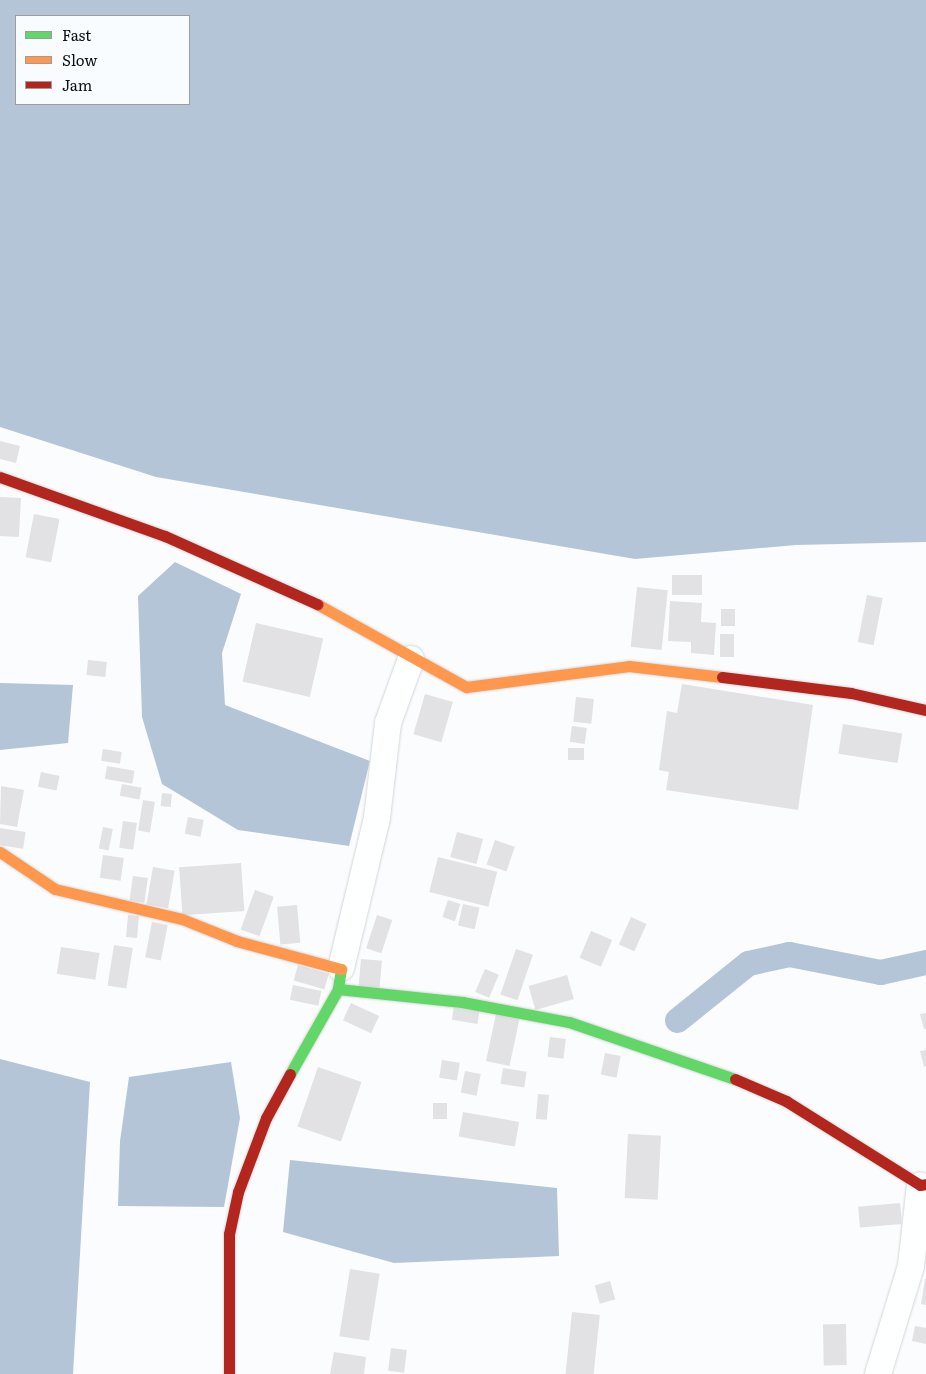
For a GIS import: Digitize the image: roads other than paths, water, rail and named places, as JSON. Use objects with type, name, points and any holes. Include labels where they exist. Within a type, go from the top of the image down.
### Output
[{"type":"street","points":[[0,477],[165,536],[303,596],[411,659],[466,687],[629,666],[851,693],[926,710]]},
{"type":"street","points":[[229,1374],[229,1234],[238,1192],[266,1118],[339,979],[377,818],[388,723],[411,659]]},
{"type":"street","points":[[0,852],[54,889],[182,919],[339,979],[569,1022],[696,1062],[786,1101],[923,1185],[911,1266],[878,1374]]},
{"type":"water","points":[[0,0],[926,0],[926,542],[796,545],[635,559],[156,477],[0,427]]},
{"type":"water","points":[[175,562],[241,594],[222,653],[225,705],[370,761],[349,846],[238,830],[162,784],[142,717],[138,596]]},
{"type":"water","points":[[0,683],[73,685],[68,743],[0,750]]},
{"type":"water","points":[[0,1059],[90,1082],[73,1374],[0,1374]]},
{"type":"water","points":[[231,1062],[240,1118],[224,1207],[118,1206],[120,1141],[129,1077]]},
{"type":"water","points":[[290,1160],[557,1188],[559,1256],[394,1263],[283,1232]]},
{"type":"waterway","points":[[677,1020],[748,963],[789,954],[880,972],[926,962]]}]
